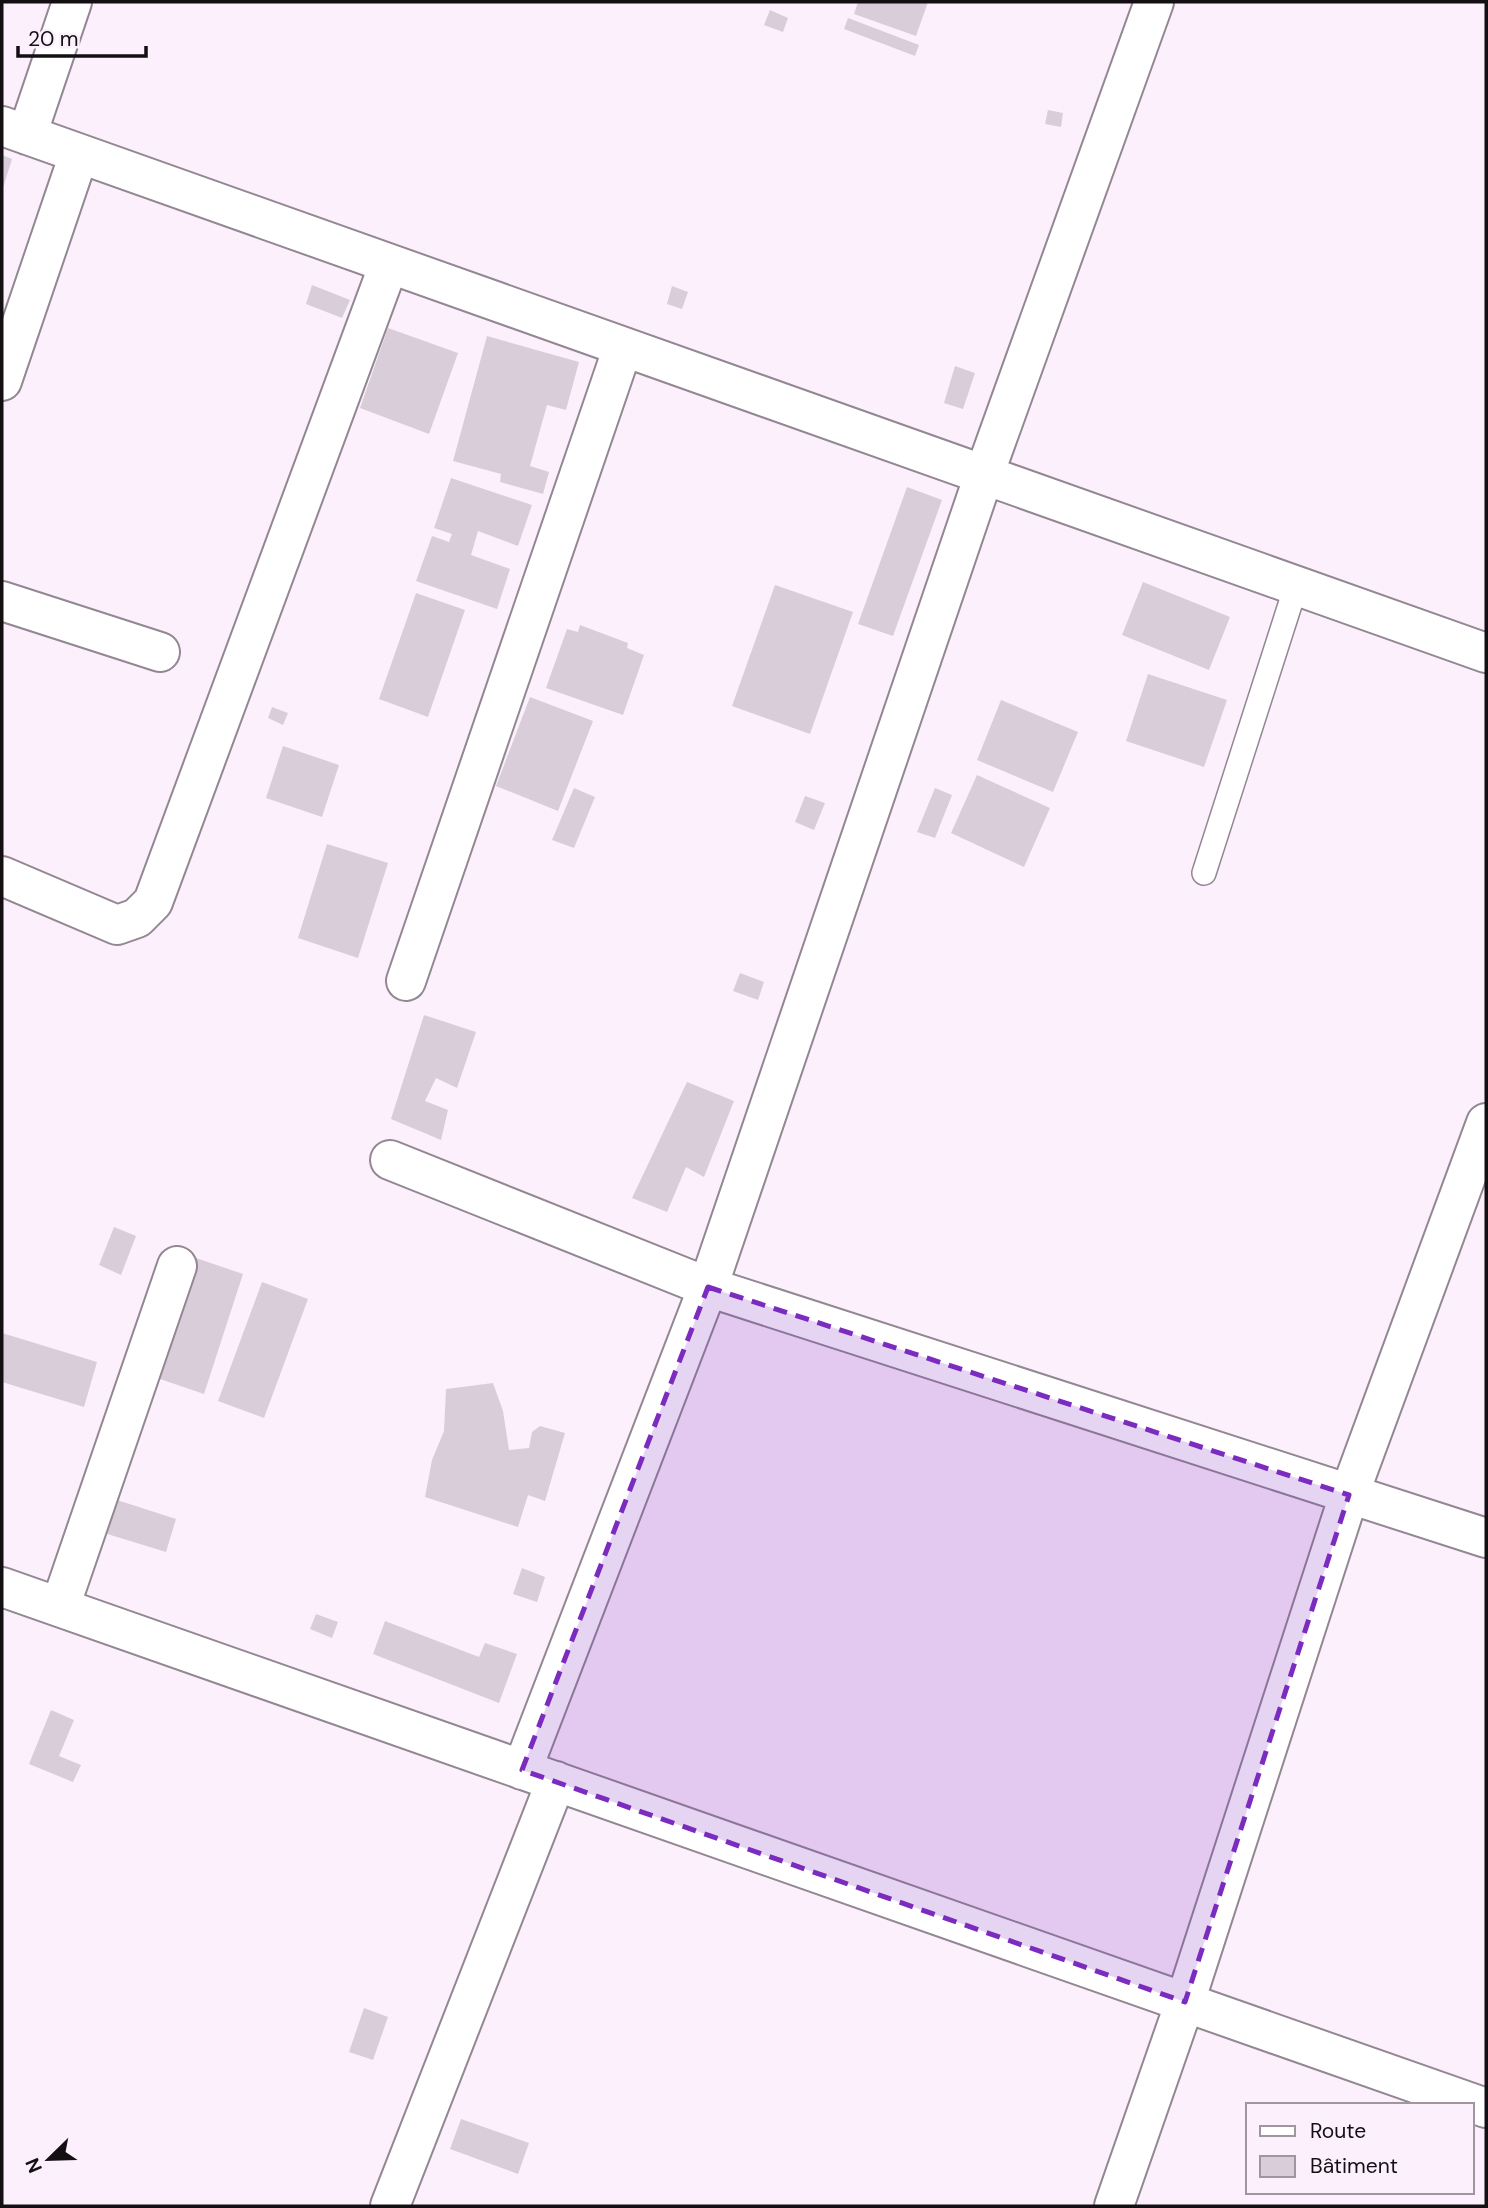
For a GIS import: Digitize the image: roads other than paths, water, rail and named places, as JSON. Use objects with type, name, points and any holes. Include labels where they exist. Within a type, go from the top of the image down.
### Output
[{"type":"street","points":[[72,2],[14,131],[1486,653]]},
{"type":"street","points":[[390,2206],[708,1287],[984,475],[1154,2]]},
{"type":"street","points":[[2,381],[79,154]]},
{"type":"street","points":[[2,876],[117,925],[137,918],[153,902],[389,264]]},
{"type":"street","points":[[406,981],[623,347]]},
{"type":"street","points":[[2,601],[160,652]]},
{"type":"street","points":[[1114,2206],[1185,2002],[1349,1495],[1486,1123]]},
{"type":"street","points":[[390,1160],[708,1287],[1486,1538]]},
{"type":"street","points":[[60,1607],[177,1266]]},
{"type":"street","points":[[2,1587],[1472,2103]]},
{"type":"lane","points":[[1204,873],[1296,586]]}]
